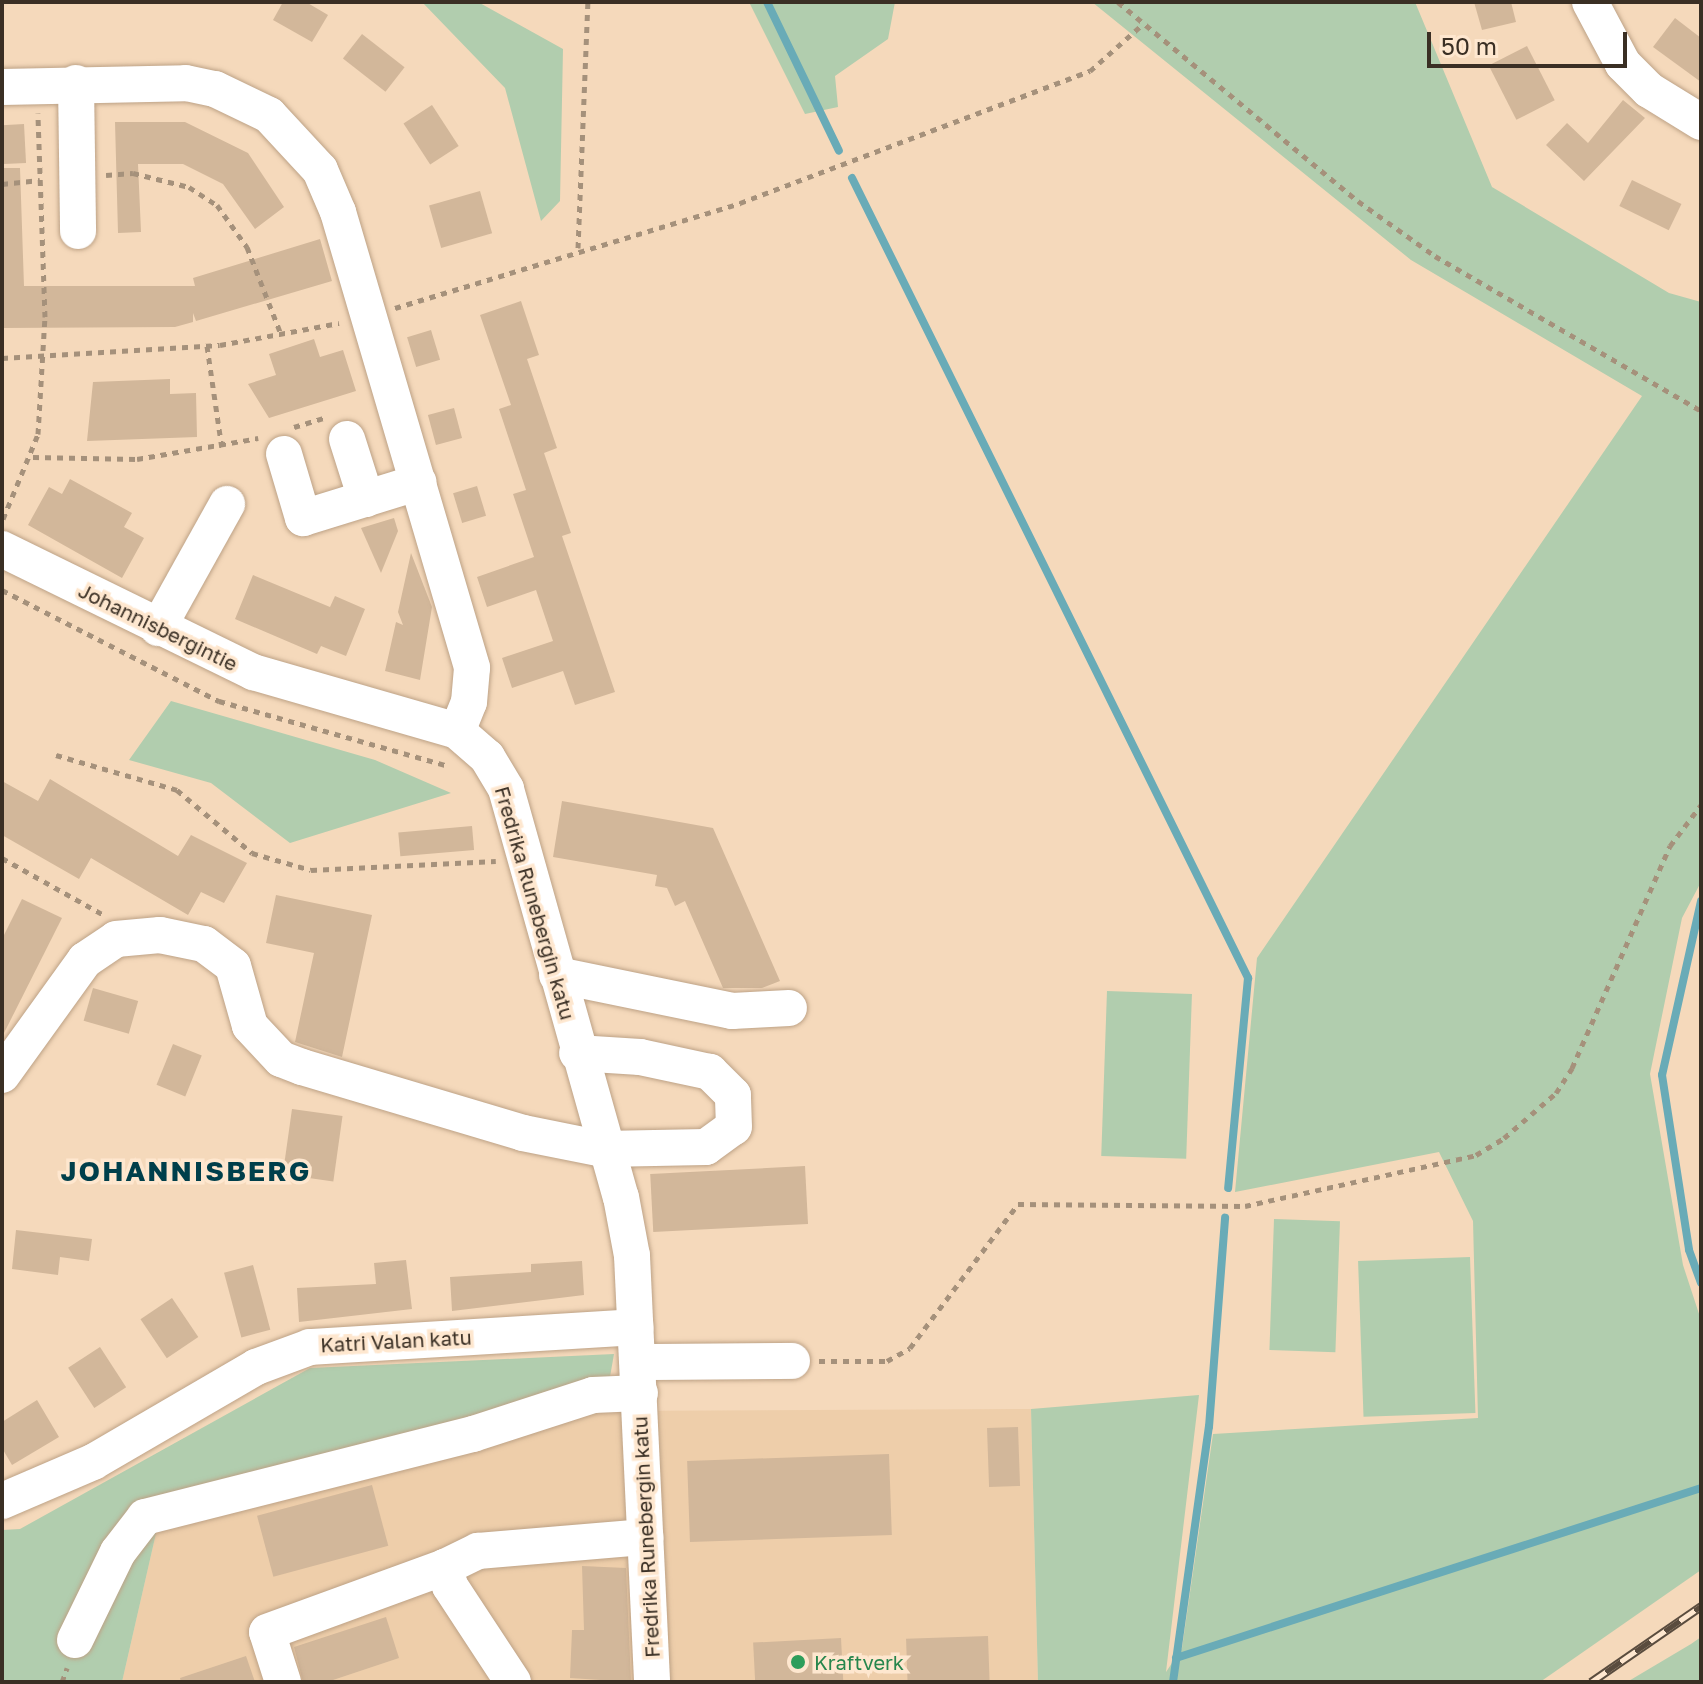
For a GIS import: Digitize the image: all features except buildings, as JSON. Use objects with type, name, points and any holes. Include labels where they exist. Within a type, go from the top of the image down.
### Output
[{"type":"street","points":[[1590,2],[1623,64],[1649,90],[1701,122]]},
{"type":"street","points":[[76,83],[78,231]]},
{"type":"street","points":[[19,86],[186,83],[269,115],[320,170],[419,482],[472,668],[469,702],[457,731]]},
{"type":"street","points":[[341,426],[366,499]]},
{"type":"street","points":[[276,440],[303,518],[419,482]]},
{"type":"street","points":[[158,628],[227,504]]},
{"type":"street","name":"Johannisbergintie","points":[[2,549],[253,672],[457,731]]},
{"type":"street","name":"Fredrika Runebergin katu","points":[[457,731],[487,757],[506,789],[603,1149],[621,1197],[632,1256],[652,1682]]},
{"type":"street","points":[[2,1075],[85,960],[116,939],[134,935],[188,940],[219,953],[240,982],[250,1026],[281,1059],[523,1133],[603,1149],[706,1147],[734,1127],[733,1095],[710,1072],[640,1057],[577,1053]]},
{"type":"street","points":[[557,975],[630,985],[732,1011],[789,1008]]},
{"type":"street","name":"Katri Valan katu","points":[[2,1501],[93,1462],[256,1367],[310,1347],[637,1361]]},
{"type":"street","points":[[75,1640],[118,1552],[145,1517],[473,1434],[593,1395],[637,1361],[792,1361]]},
{"type":"street","points":[[283,1682],[267,1632],[445,1567],[478,1551],[645,1537]]},
{"type":"street","points":[[445,1567],[450,1586],[513,1682]]},
{"type":"path","points":[[578,248],[588,2]]},
{"type":"path","points":[[1118,2],[1358,201],[1435,256],[1701,411]]},
{"type":"path","points":[[2,358],[207,346],[368,317],[578,248],[740,203],[1090,71],[1143,24]]},
{"type":"path","points":[[2,521],[33,457],[41,356],[40,180],[19,86]]},
{"type":"path","points":[[2,184],[133,173],[189,187],[217,205],[247,247],[281,334]]},
{"type":"path","points":[[207,346],[222,449]]},
{"type":"path","points":[[33,457],[137,459],[222,449],[341,426]]},
{"type":"path","points":[[2,590],[219,701],[460,770]]},
{"type":"path","points":[[56,755],[177,790],[252,853],[311,870],[527,859]]},
{"type":"path","points":[[792,1361],[887,1361],[910,1348],[1018,1204],[1245,1206],[1476,1155],[1530,1118],[1572,1068],[1670,846],[1701,805]]},
{"type":"path","points":[[2,858],[134,935]]},
{"type":"shaded area","points":[[1031,1409],[1038,1682],[122,1682],[157,1529],[604,1411]]},
{"type":"green space","points":[[422,2],[478,2],[563,49],[560,201],[541,221],[505,88]]},
{"type":"green space","points":[[749,2],[895,2],[888,39],[835,76],[838,107],[805,114]]},
{"type":"green space","points":[[1092,2],[1415,2],[1492,187],[1669,293],[1701,302],[1701,882],[1682,918],[1650,1074],[1683,1265],[1701,1320],[1701,1570],[1540,1682],[1038,1682],[1031,1409],[1199,1395],[1166,1672],[1182,1648],[1213,1434],[1478,1418],[1473,1221],[1439,1152],[1235,1192],[1257,958],[1642,396],[1411,260]]},
{"type":"green space","points":[[171,701],[375,760],[451,793],[290,843],[211,783],[129,760]]},
{"type":"green space","points":[[1107,991],[1192,994],[1186,1159],[1101,1156]]},
{"type":"green space","points":[[1274,1219],[1340,1221],[1335,1352],[1269,1350]]},
{"type":"green space","points":[[1470,1257],[1475,1413],[1364,1417],[1358,1261]]},
{"type":"green space","points":[[614,1354],[604,1411],[157,1529],[122,1682],[2,1682],[2,1530],[20,1529],[310,1368]]},
{"type":"green space","points":[[1701,1637],[1701,1682],[1627,1682],[1691,1644]]},
{"type":"waterway","points":[[767,2],[839,151]]},
{"type":"waterway","points":[[852,178],[1248,978],[1228,1188]]},
{"type":"waterway","points":[[1701,901],[1662,1075],[1689,1250],[1701,1283]]},
{"type":"waterway","points":[[1173,1682],[1209,1427],[1225,1218]]},
{"type":"waterway","points":[[1176,1658],[1701,1488]]},
{"type":"railway","points":[[1591,1682],[1701,1606]]},
{"type":"place","name":"Kraftverk","points":[[798,1662]]},
{"type":"district","name":"JOHANNISBERG","points":[[186,1171]]}]
